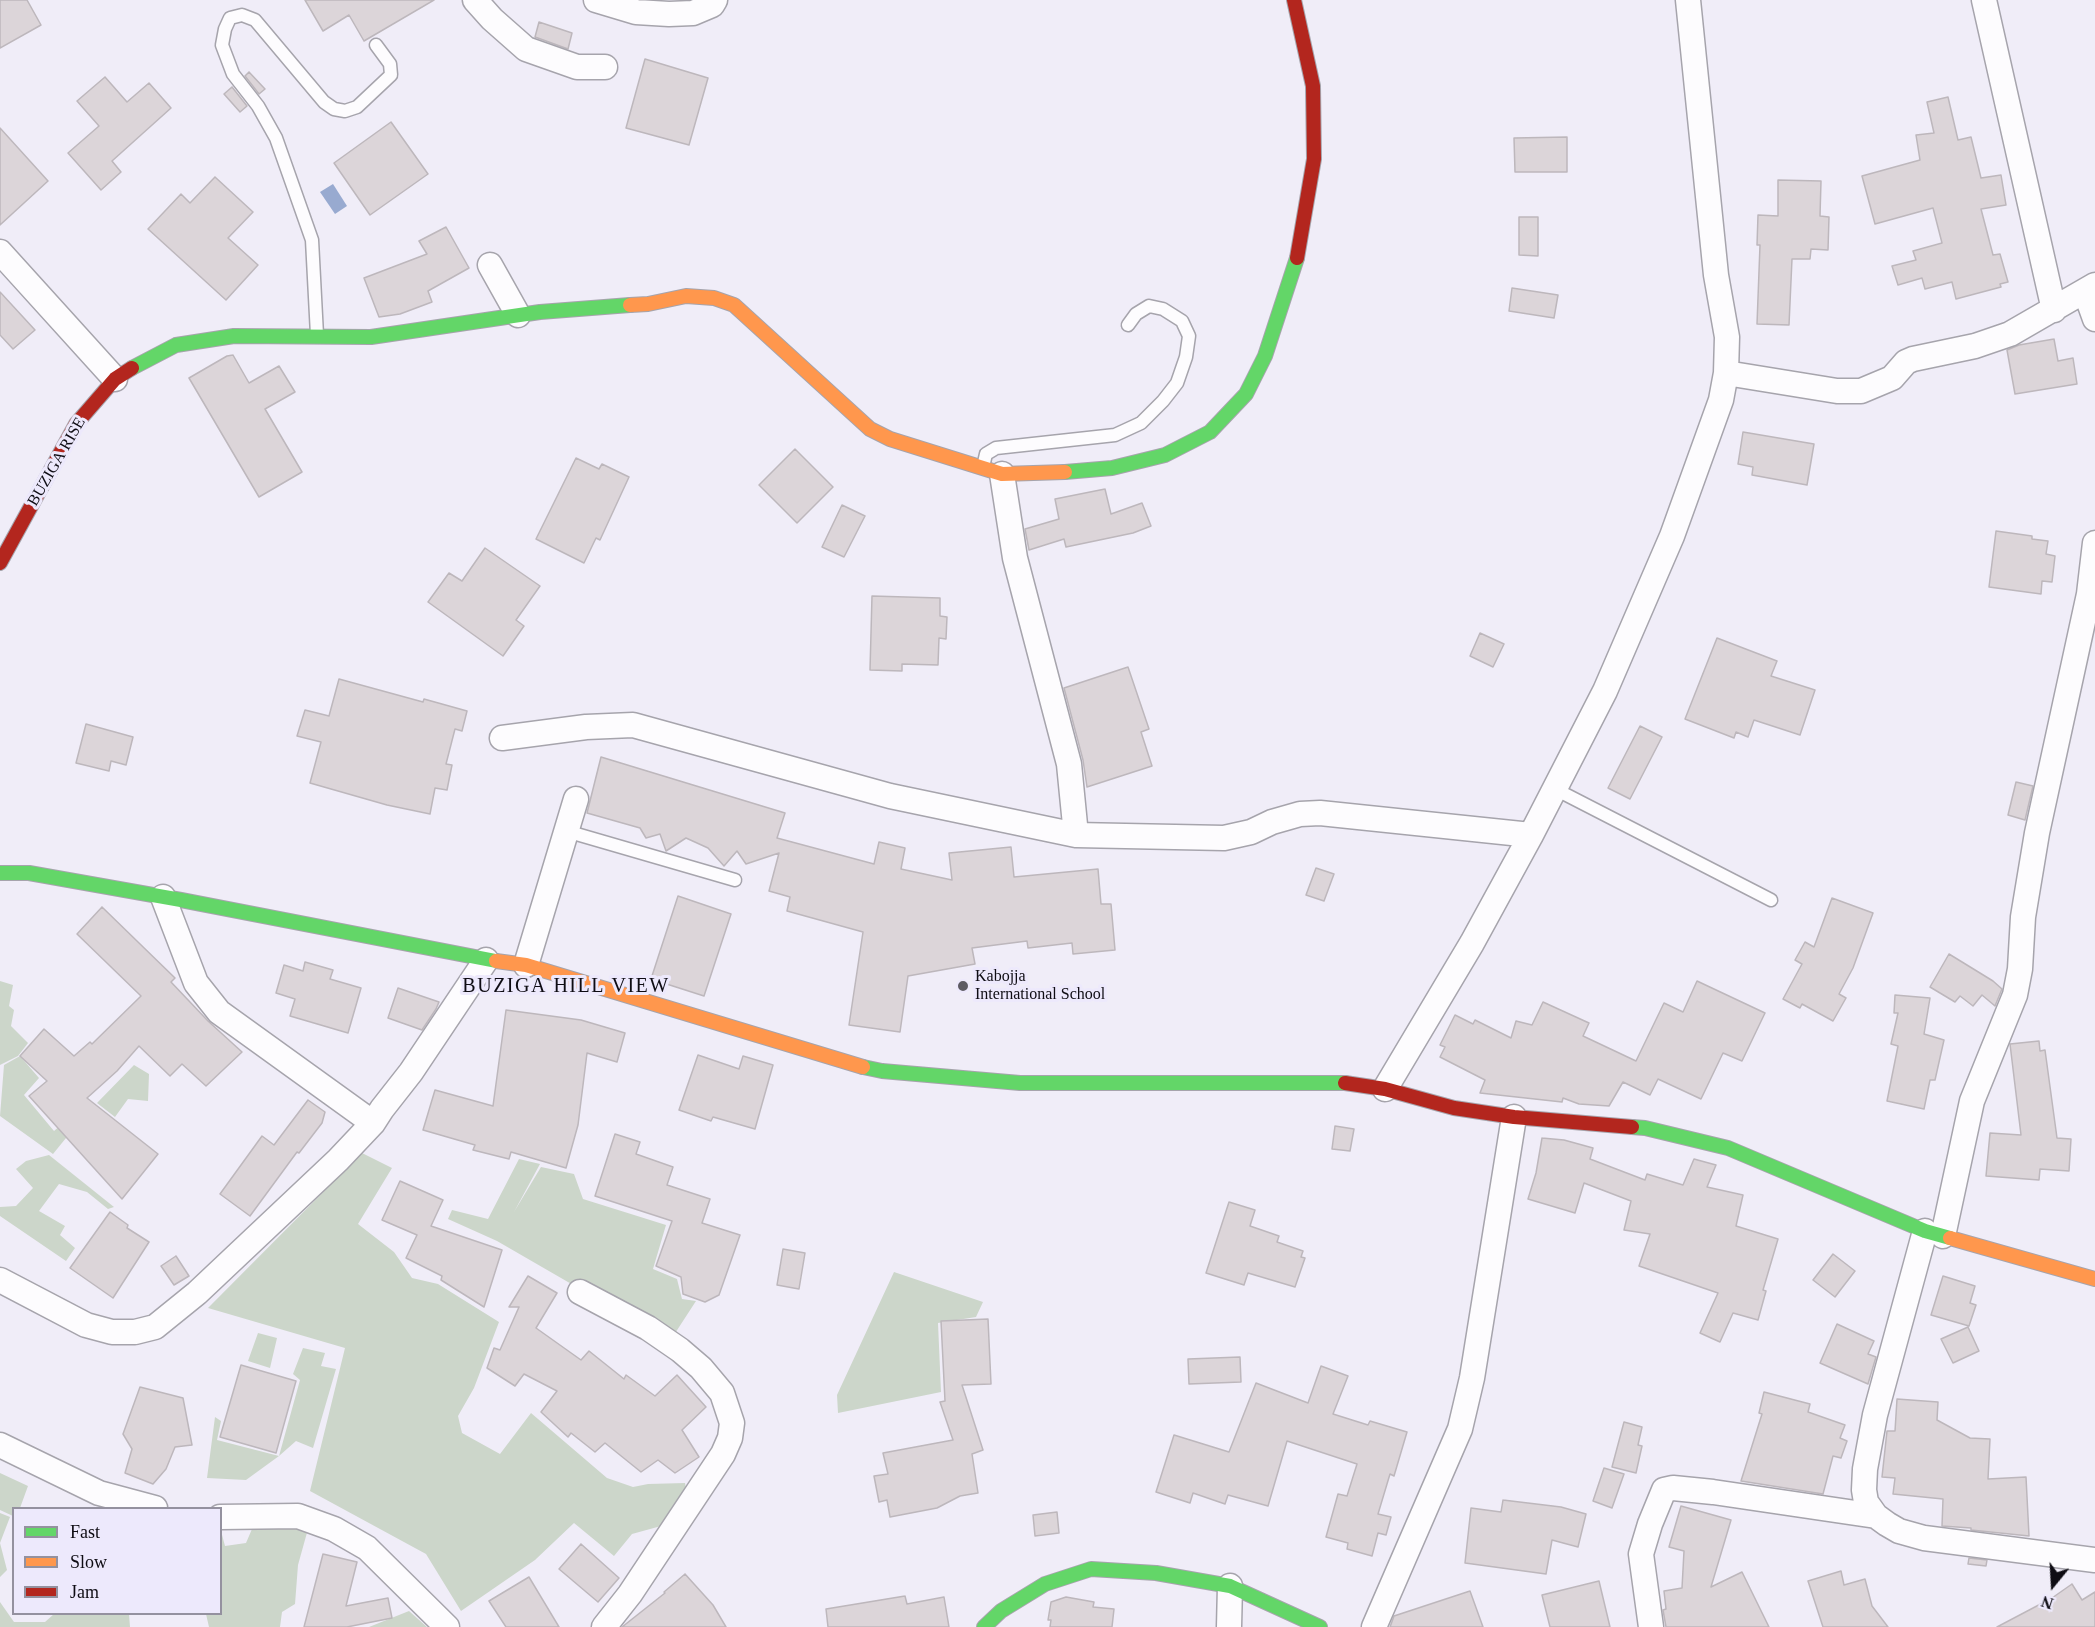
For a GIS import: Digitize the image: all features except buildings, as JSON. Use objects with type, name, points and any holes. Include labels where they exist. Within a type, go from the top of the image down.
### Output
[{"type":"street","points":[[475,0],[492,19],[526,49],[577,67],[605,67]]},
{"type":"street","points":[[596,0],[636,12],[669,14],[693,13],[712,5],[715,0]]},
{"type":"street","name":"BUZIGA RISE","points":[[0,563],[76,424],[115,379],[144,360],[176,345],[234,336],[371,337],[518,315],[648,304],[686,296],[714,298],[734,305],[870,429],[890,439],[992,471],[1056,474],[1112,468],[1165,455],[1210,432],[1246,394],[1264,356],[1295,268],[1314,159],[1313,86],[1294,0]]},
{"type":"street","points":[[1385,1089],[1472,943],[1605,691],[1672,536],[1721,400],[1726,373],[1726,337],[1716,275],[1688,0]]},
{"type":"street","points":[[1984,0],[2054,310]]},
{"type":"street","points":[[0,252],[115,379]]},
{"type":"street","points":[[490,265],[518,315]]},
{"type":"street","points":[[1726,373],[1838,391],[1861,391],[1892,378],[1906,362],[1913,359],[1975,346],[2010,334],[2090,288],[2095,318]]},
{"type":"street","points":[[992,471],[1069,764],[1076,835]]},
{"type":"street","points":[[2095,543],[2089,594],[2037,833],[2023,917],[2020,969],[2015,995],[1972,1101],[1934,1234],[1875,1415],[1865,1469],[1864,1490],[1866,1502],[1876,1516],[1899,1531],[1924,1538],[2095,1560]]},
{"type":"street","points":[[502,738],[586,727],[633,725],[890,796],[1076,835],[1224,838],[1251,832],[1272,822],[1300,814],[1320,813],[1531,835]]},
{"type":"street","points":[[526,965],[576,799]]},
{"type":"street","points":[[0,873],[29,873],[486,960],[526,965],[861,1067],[882,1071],[1020,1083],[1344,1083],[1385,1089],[1454,1108],[1514,1118],[1645,1128],[1728,1148],[1934,1234],[2095,1279]]},
{"type":"street","points":[[163,897],[196,983],[219,1012],[374,1124]]},
{"type":"street","points":[[0,1280],[86,1325],[112,1332],[135,1332],[155,1327],[197,1293],[374,1124],[382,1109],[411,1072],[486,960]]},
{"type":"street","points":[[1374,1627],[1460,1429],[1472,1378],[1514,1118]]},
{"type":"street","points":[[580,1292],[648,1328],[680,1350],[722,1393],[732,1423],[730,1438],[723,1454],[630,1594],[604,1627]]},
{"type":"street","points":[[0,1445],[99,1493],[148,1507]]},
{"type":"street","points":[[1651,1627],[1641,1554],[1664,1490],[1673,1488],[1703,1491],[1876,1516]]},
{"type":"street","points":[[222,1517],[298,1516],[334,1529],[367,1548],[447,1627]]},
{"type":"street","points":[[984,1627],[1001,1611],[1045,1584],[1091,1569],[1156,1573],[1230,1586],[1320,1627]]},
{"type":"street","points":[[1229,1627],[1230,1586]]},
{"type":"lane","points":[[317,337],[312,240],[276,138],[258,106],[233,74],[222,45],[225,30],[230,18],[242,15],[255,20],[324,102],[334,109],[345,111],[357,107],[391,75],[390,64],[376,45]]},
{"type":"lane","points":[[992,471],[986,454],[996,448],[1115,435],[1141,423],[1177,383],[1186,357],[1189,336],[1182,321],[1162,309],[1149,306],[1136,314],[1128,325]]},
{"type":"lane","points":[[1555,789],[1771,900]]},
{"type":"lane","points":[[566,831],[735,879]]},
{"type":"shaded area","points":[[0,981],[13,985],[9,1006],[14,1010],[11,1026],[28,1043],[18,1056],[0,1065]]},
{"type":"shaded area","points":[[20,1056],[39,1078],[24,1095],[54,1131],[85,1104],[92,1106],[53,1154],[0,1116],[4,1065]]},
{"type":"shaded area","points":[[134,1065],[149,1074],[148,1101],[128,1099],[115,1117],[97,1103]]},
{"type":"shaded area","points":[[362,1153],[392,1168],[358,1224],[394,1252],[412,1278],[438,1284],[499,1322],[474,1388],[458,1416],[462,1433],[500,1454],[531,1413],[607,1478],[633,1487],[648,1484],[685,1483],[688,1500],[661,1526],[632,1534],[614,1556],[574,1523],[535,1560],[461,1611],[426,1554],[310,1491],[345,1348],[208,1308]]},
{"type":"shaded area","points":[[49,1155],[114,1207],[108,1209],[87,1192],[59,1184],[39,1211],[65,1226],[60,1235],[75,1248],[66,1261],[0,1216],[0,1207],[16,1206],[33,1188],[16,1169],[26,1161]]},
{"type":"shaded area","points":[[519,1159],[540,1164],[514,1212],[541,1167],[574,1174],[583,1199],[666,1225],[653,1269],[677,1279],[682,1299],[696,1301],[670,1341],[497,1241],[448,1219],[452,1210],[488,1219]]},
{"type":"shaded area","points":[[894,1272],[983,1302],[976,1317],[938,1323],[941,1392],[838,1413],[837,1395]]},
{"type":"shaded area","points":[[258,1333],[277,1338],[270,1368],[248,1361]]},
{"type":"shaded area","points":[[303,1348],[325,1353],[321,1366],[336,1369],[313,1448],[296,1441],[279,1456],[300,1380],[293,1374]]},
{"type":"shaded area","points":[[215,1417],[221,1421],[217,1440],[279,1456],[246,1480],[207,1478]]},
{"type":"shaded area","points":[[0,1473],[28,1486],[20,1507],[12,1507],[12,1516],[0,1510]]},
{"type":"shaded area","points":[[0,1513],[10,1517],[0,1543]]},
{"type":"shaded area","points":[[255,1522],[308,1529],[298,1565],[295,1604],[282,1612],[280,1627],[209,1627],[206,1615],[222,1615],[222,1535],[225,1546],[246,1543]]},
{"type":"shaded area","points":[[0,1543],[7,1570],[0,1577]]},
{"type":"shaded area","points":[[0,1602],[14,1622],[45,1622],[53,1615],[129,1615],[130,1627],[0,1627]]},
{"type":"shaded area","points":[[409,1611],[427,1627],[369,1627]]},
{"type":"water","points":[[333,184],[347,206],[335,214],[320,192]]},
{"type":"traffic: fast","points":[[1065,472],[1112,468],[1165,455],[1210,432],[1246,394],[1265,356],[1297,258]]},
{"type":"traffic: fast","points":[[132,368],[176,345],[234,336],[371,337],[540,312],[630,305]]},
{"type":"traffic: fast","points":[[0,873],[29,873],[496,961]]},
{"type":"traffic: fast","points":[[863,1067],[882,1071],[1020,1083],[1345,1083]]},
{"type":"traffic: fast","points":[[1632,1127],[1645,1128],[1728,1148],[1925,1231],[1950,1238]]},
{"type":"traffic: fast","points":[[984,1627],[1001,1611],[1045,1584],[1091,1569],[1156,1573],[1230,1586],[1320,1627]]},
{"type":"traffic: slow","points":[[630,305],[648,304],[686,296],[714,298],[734,305],[870,429],[890,439],[1002,474],[1065,472]]},
{"type":"traffic: slow","points":[[496,961],[526,965],[863,1067]]},
{"type":"traffic: slow","points":[[1950,1238],[2095,1279]]},
{"type":"traffic: jam","points":[[1294,0],[1313,86],[1314,159],[1297,258]]},
{"type":"traffic: jam","points":[[0,563],[76,424],[115,379],[132,368]]},
{"type":"traffic: jam","points":[[1345,1083],[1385,1089],[1454,1108],[1514,1117],[1632,1127]]},
{"type":"place","name":"Kabojja International School","points":[[963,986]]},
{"type":"district","name":"BUZIGA HILL VIEW","points":[[566,987]]}]
